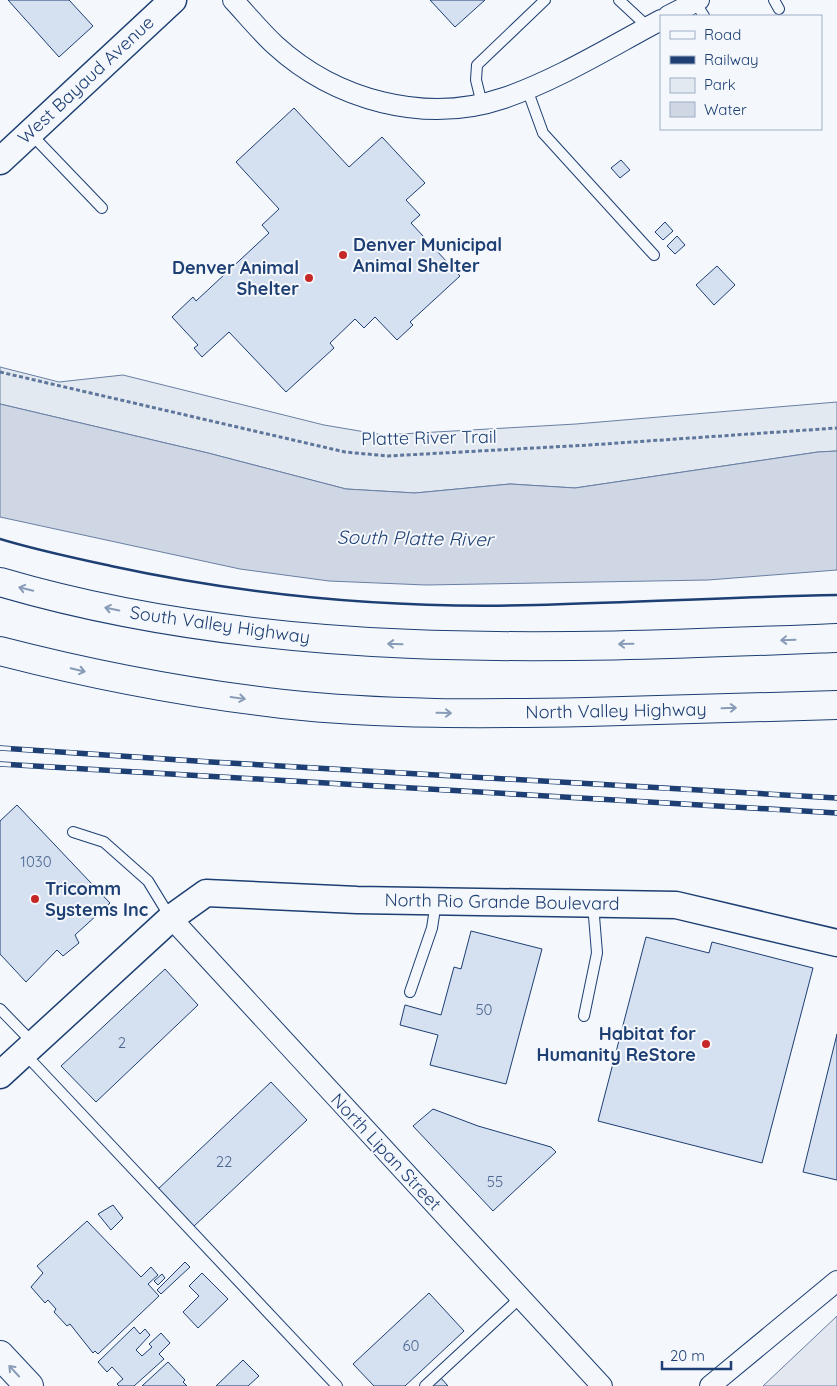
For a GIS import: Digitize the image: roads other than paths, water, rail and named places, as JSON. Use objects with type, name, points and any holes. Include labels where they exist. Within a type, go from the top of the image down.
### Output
[{"type":"main road","name":"South Valley Highway","points":[[0,582],[110,609],[204,626],[329,640],[444,645],[543,646],[837,638]]},
{"type":"main road","name":"North Valley Highway","points":[[0,651],[124,680],[235,698],[396,712],[505,714],[837,705]]},
{"type":"main road","points":[[0,1356],[29,1386]]},
{"type":"street","name":"West Bayaud Avenue","points":[[0,161],[173,0]]},
{"type":"street","points":[[233,0],[274,44],[305,68],[338,88],[374,100],[423,109],[452,109],[503,98],[526,89],[654,24]]},
{"type":"street","points":[[671,15],[700,6]]},
{"type":"street","name":"North Rio Grande Boulevard","points":[[0,1075],[170,918],[206,893],[436,901],[676,905],[837,943]]},
{"type":"street","name":"North Lipan Street","points":[[170,918],[602,1386]]},
{"type":"street","points":[[710,1386],[836,1281]]},
{"type":"lane","points":[[482,104],[476,80],[477,65],[545,0]]},
{"type":"lane","points":[[619,0],[654,24]]},
{"type":"lane","points":[[526,89],[543,133],[654,255]]},
{"type":"lane","points":[[30,133],[102,208]]},
{"type":"lane","points":[[73,832],[104,842],[148,881],[170,918]]},
{"type":"lane","points":[[410,992],[432,928],[436,901]]},
{"type":"lane","points":[[584,1016],[596,953],[593,904]]},
{"type":"lane","points":[[0,1009],[29,1049],[338,1386]]},
{"type":"lane","points":[[425,1386],[520,1298]]},
{"type":"water","name":"South Platte River","points":[[0,404],[208,453],[346,489],[415,493],[510,484],[575,488],[818,452],[837,451],[837,570],[708,580],[426,585],[329,581],[240,569],[0,517]]},
{"type":"railway","points":[[0,748],[837,798]]},
{"type":"railway","points":[[0,764],[837,813]]},
{"type":"place","name":"Denver Municipal Animal Shelter","points":[[343,255]]},
{"type":"place","name":"Denver Animal Shelter","points":[[309,278]]},
{"type":"place","name":"Tricomm Systems Inc","points":[[35,899]]},
{"type":"place","name":"Habitat for Humanity ReStore","points":[[706,1044]]}]
